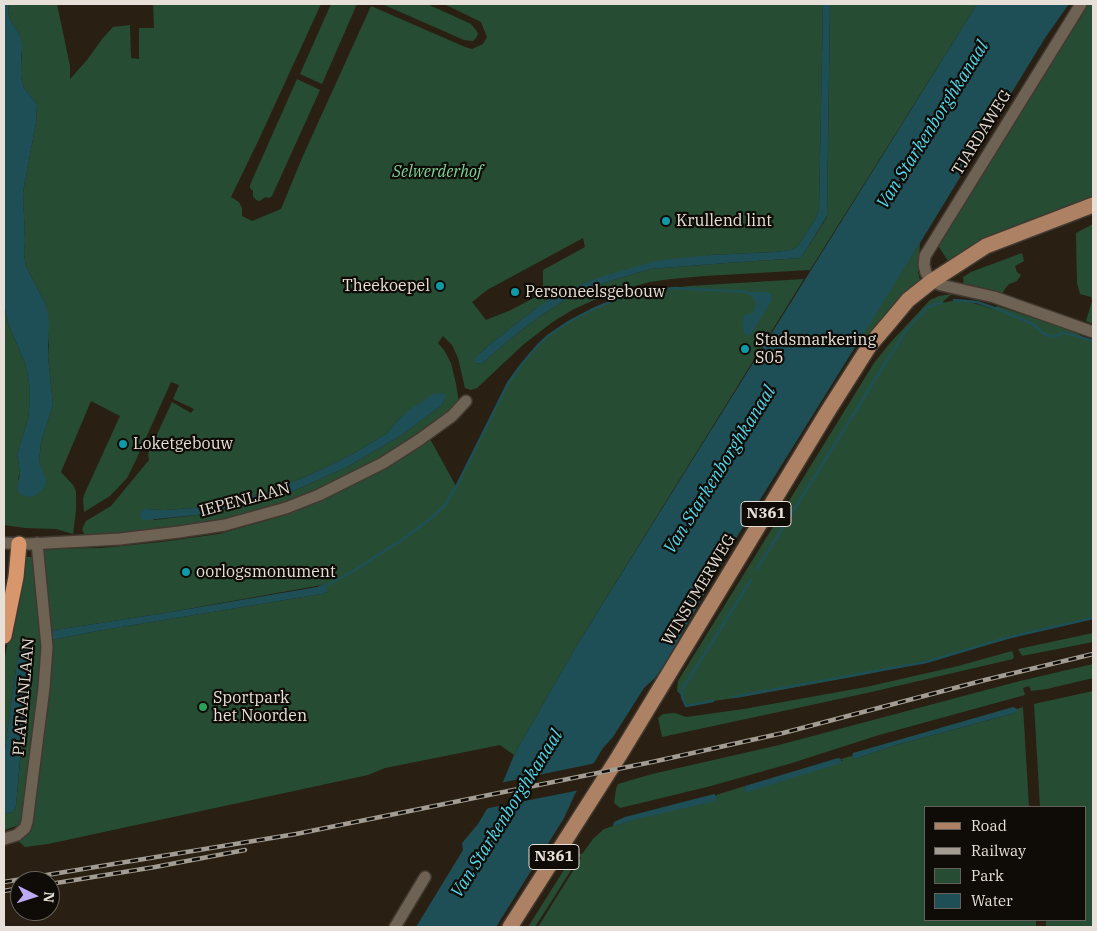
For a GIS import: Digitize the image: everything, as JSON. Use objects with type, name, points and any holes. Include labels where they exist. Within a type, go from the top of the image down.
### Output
[{"type":"highway","points":[[4,636],[16,577],[11,543]]},
{"type":"main road","name":"WINSUMERWEG","points":[[510,927],[618,756],[870,345],[908,300],[932,281],[986,246],[1093,205]]},
{"type":"street","name":"TJARDAWEG","points":[[932,281],[924,269],[925,256],[1081,4]]},
{"type":"street","points":[[932,281],[941,285],[994,297],[1093,332]]},
{"type":"street","name":"IEPENLAAN","points":[[11,543],[120,539],[179,532],[225,525],[286,508],[319,495],[382,463],[426,436],[452,416],[466,402]]},
{"type":"street","name":"PLATAANLAAN","points":[[4,839],[21,832],[27,822],[44,688],[47,647],[37,543]]},
{"type":"street","points":[[395,927],[425,877]]},
{"type":"green space","name":"Selwerderhof","points":[[9,4],[57,4],[70,66],[70,79],[113,27],[130,25],[131,58],[139,59],[139,28],[154,28],[153,4],[321,4],[231,197],[239,202],[242,208],[242,216],[252,221],[281,209],[371,6],[472,49],[483,44],[487,37],[481,22],[444,4],[823,4],[819,210],[798,246],[791,250],[775,252],[710,255],[594,279],[535,309],[480,353],[476,363],[481,364],[520,331],[570,297],[613,280],[651,269],[801,258],[827,217],[830,4],[977,4],[810,270],[671,279],[650,282],[612,292],[574,309],[554,321],[524,344],[477,388],[471,390],[465,388],[458,358],[452,345],[443,336],[438,343],[451,363],[459,403],[393,453],[287,504],[230,521],[90,538],[84,534],[82,529],[86,521],[111,506],[149,460],[148,454],[172,402],[191,413],[194,409],[173,399],[179,385],[171,382],[127,478],[110,496],[84,512],[84,495],[120,416],[91,401],[61,472],[76,491],[73,534],[56,529],[4,525],[4,285],[5,309],[8,323],[25,363],[29,382],[28,419],[17,454],[20,472],[18,479],[35,496],[45,487],[39,463],[41,442],[53,405],[48,356],[46,305],[26,266],[24,254],[23,192],[36,123],[37,104],[24,88],[21,77],[22,54],[19,33],[10,20]],"holes":[[[583,238],[585,247],[543,270],[543,293],[511,310],[486,320],[472,302],[487,290]],[[433,395],[445,398],[442,405],[402,435],[347,467],[289,493],[262,502],[206,514],[154,520],[145,509],[194,508],[227,502],[261,494],[305,477],[339,461],[387,433],[400,418]]]},
{"type":"green space","points":[[331,4],[357,4],[322,84],[300,74]]},
{"type":"green space","points":[[382,4],[427,4],[471,24],[478,34],[473,41],[464,40]]},
{"type":"green space","points":[[1088,4],[1093,4],[1093,199],[983,243],[948,261],[937,244]]},
{"type":"green space","points":[[297,79],[320,90],[272,196],[269,198],[265,197],[260,201],[256,200],[250,185]]},
{"type":"green space","points":[[1093,224],[1093,324],[1086,321],[1092,301],[1091,297],[1080,294],[1077,283],[1076,233]]},
{"type":"green space","points":[[920,243],[918,272],[920,280],[892,308],[871,337],[852,350]]},
{"type":"green space","points":[[1022,253],[1024,261],[1015,266],[1017,272],[1021,275],[1017,281],[1009,284],[1001,296],[964,285],[963,277],[971,272]]},
{"type":"green space","points":[[804,279],[577,645],[514,755],[500,745],[385,768],[368,775],[48,844],[25,847],[17,840],[26,834],[51,640],[327,592],[322,585],[165,613],[49,631],[42,549],[102,548],[161,542],[219,534],[265,521],[287,514],[350,486],[409,454],[430,439],[456,486],[508,383],[538,345],[570,321],[617,299],[648,291],[689,286]]},
{"type":"green space","points":[[952,294],[941,303],[958,300],[993,309],[997,306],[1074,331],[1093,342],[1093,618],[1033,632],[955,654],[863,675],[742,697],[685,705],[682,696],[677,691],[678,681],[874,363],[930,300]]},
{"type":"green space","points":[[23,557],[34,557],[44,648],[23,824],[4,830],[4,812],[13,812],[16,806],[28,674],[30,644],[19,647],[4,756],[4,662]]},
{"type":"green space","points":[[1093,633],[1093,642],[1022,656],[1018,649]]},
{"type":"green space","points":[[1012,651],[1013,659],[867,693],[662,737],[658,718],[663,714],[675,713],[686,717],[744,709],[866,687],[958,666]]},
{"type":"green space","points":[[1093,664],[1093,678],[1031,691],[1029,686],[1023,688],[1025,695],[879,735],[792,763],[711,786],[620,808],[614,803],[618,784],[652,774],[775,746],[1020,681]]},
{"type":"green space","points":[[1093,691],[1093,927],[1046,927],[1046,921],[1087,921],[1087,806],[1040,806],[1034,704]]},
{"type":"green space","points":[[1023,707],[1029,806],[924,806],[924,921],[1036,921],[1036,927],[538,927],[581,858],[580,856],[535,927],[528,927],[574,854],[582,854],[593,839],[604,829],[745,786],[744,788],[842,761],[841,759],[851,756],[855,759],[896,745],[1015,713],[1017,709]]},
{"type":"water","points":[[4,4],[9,4],[10,20],[19,33],[22,46],[21,77],[24,88],[37,104],[36,123],[23,192],[24,254],[26,266],[46,305],[49,321],[48,356],[53,405],[41,442],[39,463],[46,479],[45,487],[35,496],[30,497],[22,495],[17,490],[20,472],[17,454],[28,419],[29,382],[25,363],[8,323],[5,309]]},
{"type":"water","points":[[823,4],[830,4],[827,216],[801,258],[651,269],[613,280],[570,297],[520,331],[481,364],[476,363],[474,359],[489,345],[535,309],[554,297],[594,279],[655,261],[710,255],[775,252],[791,250],[798,246],[819,210]]},
{"type":"water","name":"Van Starkenborghkanaal","points":[[977,4],[1069,4],[1045,38],[738,535],[664,665],[655,678],[644,688],[613,737],[603,748],[575,794],[564,818],[496,927],[416,927],[463,850],[462,843],[478,824],[503,782],[514,755],[577,645]]},
{"type":"water","points":[[747,292],[768,292],[772,300],[749,337],[744,332],[743,319],[745,315],[753,313],[756,304],[753,297]]},
{"type":"water","points":[[441,393],[445,395],[442,405],[402,435],[347,467],[289,493],[262,502],[206,514],[147,520],[143,520],[140,517],[141,512],[145,509],[194,508],[227,502],[261,494],[305,477],[363,448],[387,433],[408,411],[433,394]]},
{"type":"water","points":[[325,586],[327,592],[321,594],[51,640],[49,631],[165,613]]},
{"type":"water","points":[[26,643],[30,644],[16,806],[13,812],[7,813],[4,812],[4,756],[19,647]]},
{"type":"water","points":[[1013,707],[1017,709],[1017,712],[896,745],[855,759],[852,757],[853,753]]},
{"type":"water","points":[[838,758],[841,759],[841,763],[747,792],[744,790],[745,786]]},
{"type":"water","points":[[714,794],[717,797],[715,801],[613,826],[614,822],[625,817]]},
{"type":"pier","points":[[596,763],[580,790],[484,809],[500,783]]},
{"type":"waterway","points":[[322,588],[355,570],[403,539],[445,505],[456,487],[508,383],[538,345],[549,335],[591,310],[617,299],[648,291],[675,288],[747,292],[750,294]]},
{"type":"waterway","points":[[954,300],[977,302],[1000,310],[1033,324],[1043,333],[1050,336],[1063,333],[1093,341]]},
{"type":"waterway","points":[[757,569],[906,330],[928,307],[942,302]]},
{"type":"waterway","points":[[713,701],[686,706],[682,697],[682,690],[751,580]]},
{"type":"waterway","points":[[733,697],[926,662],[1006,638],[1093,618]]},
{"type":"railway","points":[[4,882],[296,834],[652,762],[783,733],[1093,654]]},
{"type":"railway","points":[[60,882],[245,850]]},
{"type":"railway","points":[[4,891],[10,890]]},
{"type":"place","name":"Krullend lint","points":[[666,221]]},
{"type":"place","name":"Theekoepel","points":[[440,286]]},
{"type":"place","name":"Personeelsgebouw","points":[[515,292]]},
{"type":"place","name":"Stadsmarkering S05","points":[[745,349]]},
{"type":"place","name":"Loketgebouw","points":[[123,444]]},
{"type":"place","name":"oorlogsmonument","points":[[186,572]]},
{"type":"place","name":"Sportpark het Noorden","points":[[203,707]]}]
